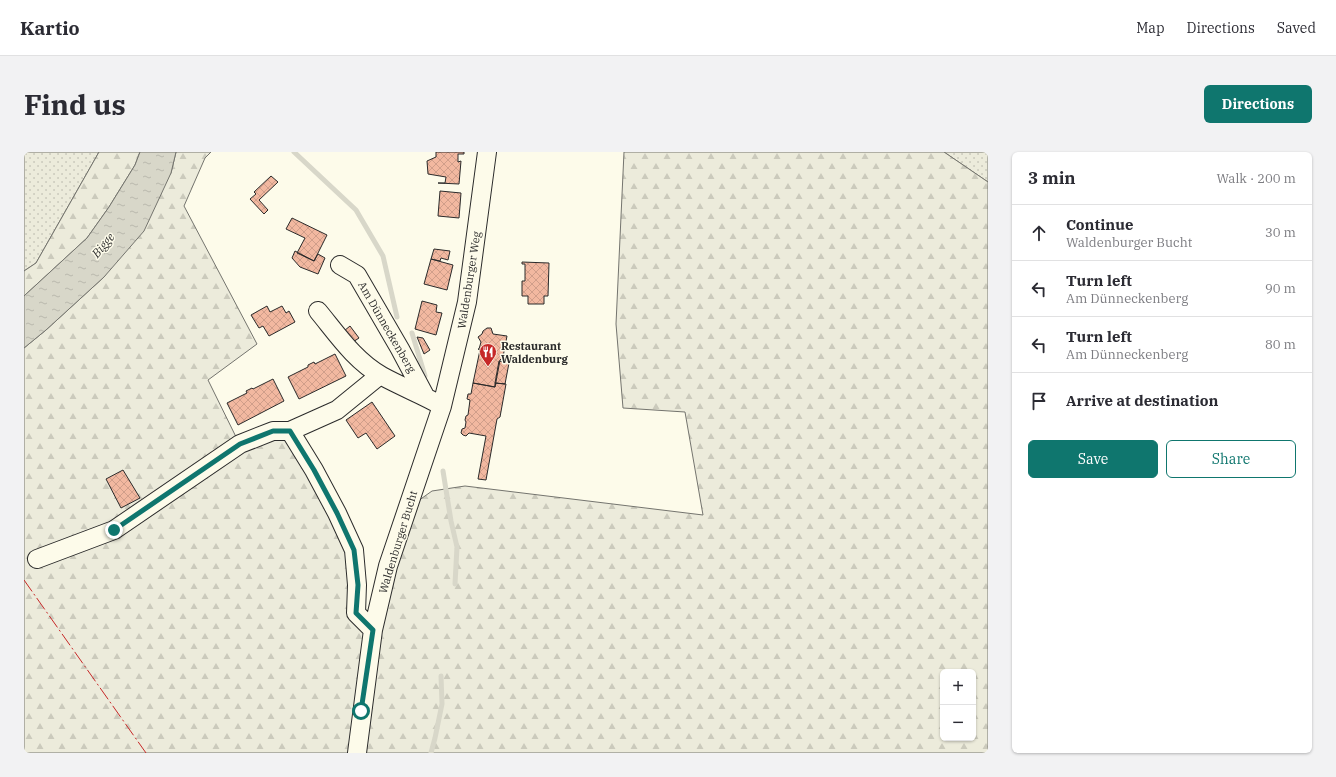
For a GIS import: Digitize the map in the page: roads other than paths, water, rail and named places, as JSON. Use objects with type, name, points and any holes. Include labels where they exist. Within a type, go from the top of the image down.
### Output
[{"type":"street","name":"Waldenburger Weg","points":[[442,406],[467,302],[487,152]]},
{"type":"street","name":"Am Dünneckenberg","points":[[340,265],[357,275],[400,349],[425,396]]},
{"type":"street","name":"Am Dünneckenberg","points":[[318,310],[353,353],[380,375],[425,396],[442,406]]},
{"type":"street","points":[[37,559],[114,530],[240,444],[273,431],[290,431],[337,410],[380,375]]},
{"type":"street","name":"Waldenburger Bucht","points":[[357,753],[373,630],[388,566],[442,406]]},
{"type":"street","points":[[290,431],[334,507],[354,550],[358,585],[356,613],[373,630]]},
{"type":"water","name":"Bigge","points":[[140,152],[176,152],[171,173],[144,231],[104,277],[24,348],[24,296],[87,238],[109,207],[135,165]]},
{"type":"waterway","points":[[294,152],[356,210],[383,256],[397,317]]},
{"type":"waterway","points":[[412,333],[425,376]]},
{"type":"waterway","points":[[443,471],[457,547],[455,584]]},
{"type":"waterway","points":[[431,753],[442,704],[441,676]]},
{"type":"place","name":"Restaurant Waldenburg","points":[[488,367]]}]
